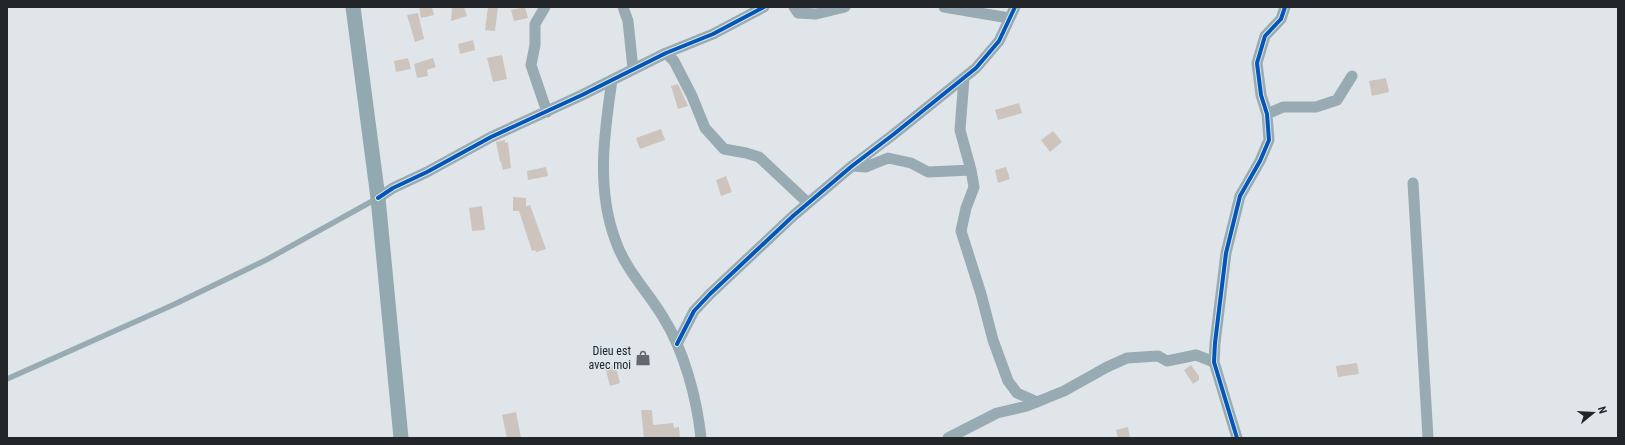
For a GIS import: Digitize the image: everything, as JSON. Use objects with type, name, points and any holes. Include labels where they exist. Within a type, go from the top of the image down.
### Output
[{"type":"main road","points":[[353,7],[378,198],[401,438]]},
{"type":"street","points":[[545,7],[535,24],[535,45],[531,65],[547,112]]},
{"type":"street","points":[[622,7],[628,21],[633,69]]},
{"type":"street","points":[[378,198],[393,188],[427,172],[491,137],[547,112],[666,53],[713,34],[764,7]]},
{"type":"street","points":[[794,7],[798,13],[816,14],[845,7]]},
{"type":"street","points":[[944,7],[1009,18]]},
{"type":"street","points":[[677,344],[694,311],[710,294],[808,203],[852,166],[976,68],[999,41],[1015,7]]},
{"type":"street","points":[[1237,438],[1214,362],[1215,343],[1226,253],[1240,196],[1260,161],[1269,140],[1267,114],[1261,95],[1257,63],[1265,36],[1281,19],[1285,7]]},
{"type":"street","points":[[666,53],[674,61],[692,96],[705,128],[724,149],[759,157],[808,203]]},
{"type":"street","points":[[1267,114],[1283,107],[1316,107],[1337,100],[1352,76]]},
{"type":"street","points":[[964,78],[960,130],[974,187],[966,208],[961,231],[981,294],[993,340],[1008,381],[1017,393],[1037,402]]},
{"type":"street","points":[[612,80],[605,126],[603,169],[604,196],[608,216],[622,256],[664,318],[677,344],[697,408],[701,438]]},
{"type":"street","points":[[852,166],[866,167],[888,158],[911,163],[928,172],[971,170]]},
{"type":"street","points":[[1413,183],[1428,438]]},
{"type":"street","points":[[948,438],[997,413],[1027,406],[1064,391],[1107,367],[1127,358],[1158,356],[1167,361],[1196,355],[1214,362]]},
{"type":"lane","points":[[7,379],[217,284],[266,260],[378,198]]},
{"type":"building","points":[[419,7],[432,7],[434,15],[421,18]]},
{"type":"building","points":[[452,7],[464,7],[467,16],[451,21]]},
{"type":"building","points":[[488,7],[498,7],[495,31],[485,30]]},
{"type":"building","points":[[525,7],[528,18],[514,21],[511,10]]},
{"type":"building","points":[[418,13],[424,39],[415,42],[407,15]]},
{"type":"building","points":[[473,40],[475,50],[460,54],[458,44]]},
{"type":"building","points":[[502,55],[507,79],[493,82],[487,58]]},
{"type":"building","points":[[408,58],[411,69],[396,72],[394,61]]},
{"type":"building","points":[[433,58],[436,67],[427,70],[428,76],[417,78],[414,64]]},
{"type":"building","points":[[1386,78],[1389,92],[1372,96],[1369,81]]},
{"type":"building","points":[[678,84],[688,106],[678,109],[671,86]]},
{"type":"building","points":[[1019,103],[1022,113],[998,120],[995,110]]},
{"type":"building","points":[[661,129],[665,140],[640,149],[636,138]]},
{"type":"building","points":[[1053,131],[1062,142],[1050,152],[1041,140]]},
{"type":"building","points":[[505,140],[505,143],[508,142],[511,168],[503,170],[496,142]]},
{"type":"building","points":[[546,167],[548,176],[528,180],[527,171]]},
{"type":"building","points":[[1006,167],[1010,179],[998,183],[995,170]]},
{"type":"building","points":[[726,176],[732,192],[721,196],[716,180]]},
{"type":"building","points":[[513,197],[526,198],[526,206],[530,205],[546,249],[536,252],[535,250],[532,251],[519,211],[513,211]]},
{"type":"building","points":[[482,206],[485,230],[472,231],[469,208]]},
{"type":"building","points":[[1357,363],[1359,374],[1338,377],[1336,366]]},
{"type":"building","points":[[615,364],[620,383],[610,386],[605,367]]},
{"type":"building","points":[[1191,365],[1199,376],[1199,380],[1193,384],[1184,370]]},
{"type":"building","points":[[641,410],[652,410],[653,425],[673,423],[674,428],[679,427],[680,438],[644,438]]},
{"type":"building","points":[[516,412],[521,438],[507,438],[502,415]]},
{"type":"building","points":[[1128,427],[1130,438],[1118,438],[1116,430]]},
{"type":"cycle path","points":[[378,198],[393,188],[427,172],[491,137],[582,95],[666,53],[713,34],[764,7]]},
{"type":"cycle path","points":[[677,344],[694,311],[793,216],[852,166],[976,68],[999,41],[1015,7]]},
{"type":"cycle path","points":[[1237,438],[1214,362],[1215,343],[1226,253],[1240,196],[1260,161],[1269,140],[1267,114],[1261,95],[1257,63],[1265,36],[1281,19],[1285,7]]},
{"type":"place","name":"Dieu est avec moi","points":[[643,358]]}]
